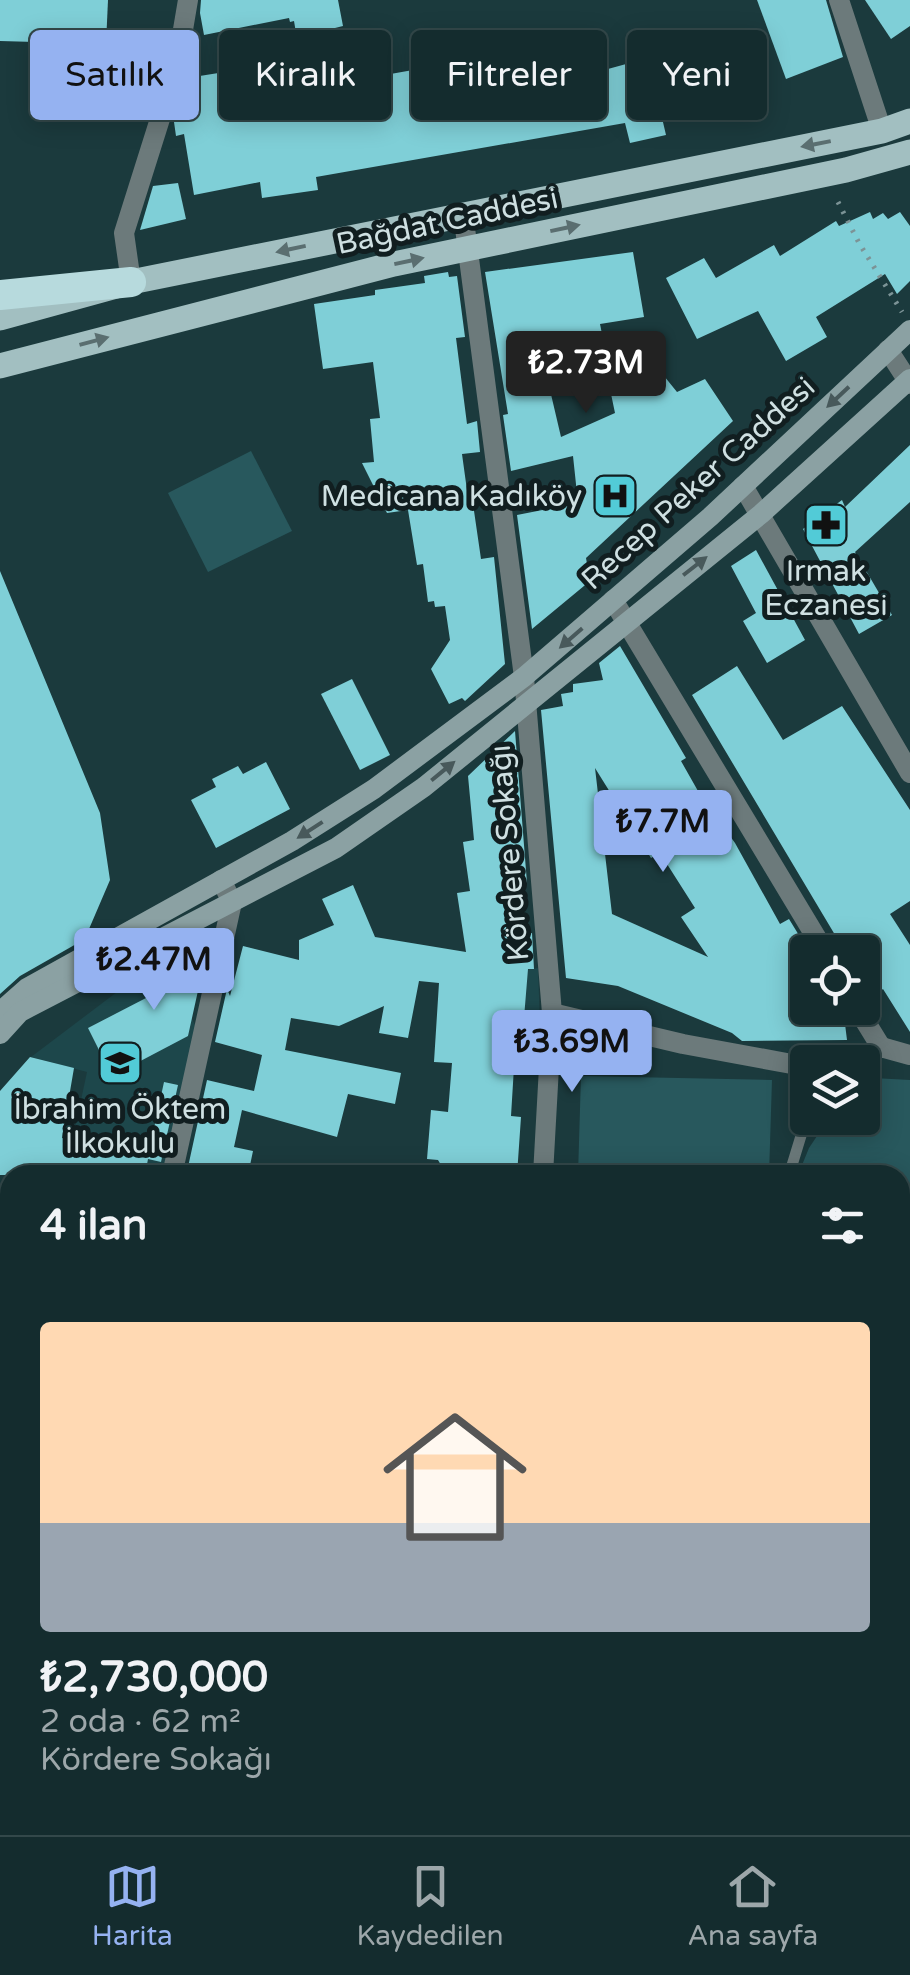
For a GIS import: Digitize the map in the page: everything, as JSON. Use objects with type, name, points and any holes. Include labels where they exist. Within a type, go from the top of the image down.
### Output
[{"type":"highway","points":[[0,295],[131,282]]},
{"type":"main road","name":"Bağdat Caddesi","points":[[0,318],[131,282],[882,131],[910,121]]},
{"type":"main road","name":"Bağdat Caddesi","points":[[0,366],[376,268],[846,170],[910,152]]},
{"type":"main road","name":"Recep Peker Caddesi","points":[[0,1012],[27,988],[292,841],[374,789],[524,677],[743,486],[888,350],[907,323]]},
{"type":"main road","name":"Recep Peker Caddesi","points":[[0,1034],[20,1012],[336,848],[424,787],[761,514],[909,381]]},
{"type":"street","points":[[131,282],[124,232],[177,66],[188,0]]},
{"type":"street","points":[[839,0],[882,131]]},
{"type":"street","points":[[463,213],[526,705]]},
{"type":"street","points":[[888,350],[909,381]]},
{"type":"street","points":[[743,486],[910,773]]},
{"type":"street","points":[[613,600],[814,935]]},
{"type":"street","name":"Kördere Sokağı","points":[[526,705],[552,1012],[543,1165]]},
{"type":"street","points":[[174,1165],[232,902],[221,880]]},
{"type":"street","points":[[552,1012],[683,1044],[790,1064]]},
{"type":"street","points":[[867,1025],[881,1047],[910,1055]]},
{"type":"lane","points":[[791,1165],[801,1135]]},
{"type":"path","points":[[838,202],[907,323]]},
{"type":"shaded area","points":[[251,451],[292,531],[208,572],[168,493]]},
{"type":"shaded area","name":"İbrahim Öktem İlkokulu","points":[[162,958],[196,1027],[164,1165],[67,1165],[87,1072],[31,1057]]},
{"type":"shaded area","points":[[538,968],[540,1023],[522,1023],[452,979]]},
{"type":"shaded area","points":[[581,1076],[772,1080],[769,1165],[578,1165]]},
{"type":"shaded area","points":[[880,1078],[910,1080],[910,1165],[802,1165],[818,1135],[880,1135]]},
{"type":"building","points":[[0,0],[108,0],[107,30],[30,30],[30,42],[0,41]]},
{"type":"building","points":[[201,0],[338,0],[343,26],[296,30],[289,18],[204,35]]},
{"type":"building","points":[[757,0],[826,0],[843,57],[786,79]]},
{"type":"building","points":[[865,0],[910,0],[910,26],[891,39]]},
{"type":"building","points":[[627,64],[627,120],[662,120],[666,135],[630,143],[625,123],[316,177],[318,190],[262,198],[260,182],[194,195],[184,134],[176,136],[174,122],[199,120],[199,76],[219,73],[219,120],[391,120],[391,74],[411,70],[411,120],[607,120],[607,69]]},
{"type":"building","points":[[178,183],[186,219],[140,230],[153,186]]},
{"type":"building","points":[[870,212],[873,219],[883,213],[888,219],[900,212],[910,226],[910,281],[897,294],[885,274],[816,317],[827,337],[786,361],[758,311],[697,339],[666,278],[704,258],[716,278],[774,245],[780,256],[836,221],[839,226]]},
{"type":"building","points":[[633,252],[644,317],[600,324],[603,339],[546,348],[550,372],[546,373],[561,437],[615,413],[610,389],[660,371],[677,392],[705,379],[733,421],[586,558],[590,581],[532,629],[517,515],[578,503],[573,456],[511,471],[503,415],[508,414],[485,272]]},
{"type":"building","points":[[448,272],[449,277],[457,276],[465,337],[456,338],[467,424],[477,421],[480,452],[462,454],[469,505],[473,504],[481,559],[494,557],[505,664],[465,701],[462,698],[449,704],[431,669],[450,640],[445,606],[435,607],[434,601],[428,602],[423,564],[417,565],[408,510],[387,513],[362,463],[374,462],[370,419],[380,418],[373,362],[323,369],[314,304],[375,295],[375,290],[425,283],[424,276]]},
{"type":"building","points":[[910,445],[910,502],[855,552],[892,615],[859,634],[803,529],[842,500],[845,507]]},
{"type":"building","points":[[756,550],[805,640],[767,663],[743,621],[756,613],[731,566]]},
{"type":"building","points":[[0,571],[100,813],[110,880],[89,929],[92,935],[20,976],[0,994]]},
{"type":"building","points":[[620,646],[686,758],[681,761],[698,791],[735,843],[780,924],[789,919],[799,935],[790,935],[790,1025],[845,1025],[847,1040],[742,1041],[732,1033],[618,986],[566,978],[541,710],[563,706],[561,694],[573,692],[573,684],[603,680],[599,663]],"holes":[[[595,768],[651,858],[660,853],[695,908],[681,917],[708,957],[612,914]]]},
{"type":"building","points":[[737,666],[783,740],[842,706],[910,810],[910,901],[890,914],[910,945],[910,1032],[883,989],[880,991],[880,935],[835,935],[692,695]]},
{"type":"building","points":[[352,679],[390,755],[360,770],[321,694]]},
{"type":"building","points":[[515,731],[527,883],[516,884],[523,934],[532,933],[534,969],[528,969],[520,1067],[514,1067],[511,1116],[521,1117],[518,1165],[441,1165],[438,1160],[427,1159],[431,1110],[448,1112],[452,1063],[434,1062],[439,983],[419,981],[408,1038],[379,1033],[384,1006],[339,1026],[291,1018],[285,1050],[401,1073],[395,1104],[348,1094],[337,1137],[242,1110],[234,1147],[253,1151],[250,1165],[188,1165],[207,1080],[254,1091],[262,1055],[215,1042],[227,989],[230,996],[243,946],[299,960],[299,940],[334,925],[322,899],[353,885],[375,937],[466,952],[457,893],[470,891],[463,842],[474,840],[468,776]]},
{"type":"building","points":[[266,762],[290,809],[216,848],[191,800],[216,787],[212,779],[238,766],[243,774]]},
{"type":"building","points":[[200,936],[207,950],[188,1036],[112,1076],[88,1028],[175,983],[161,955]]},
{"type":"building","points":[[30,1057],[74,1068],[62,1138],[148,1156],[164,1082],[178,1085],[161,1162],[148,1159],[147,1165],[0,1165],[0,1091]]},
{"type":"place","name":"Medicana Kadıköy","points":[[615,496]]},
{"type":"place","name":"Irmak Eczanesi","points":[[826,525]]},
{"type":"place","name":"İbrahim Öktem İlkokulu","points":[[120,1063]]}]
